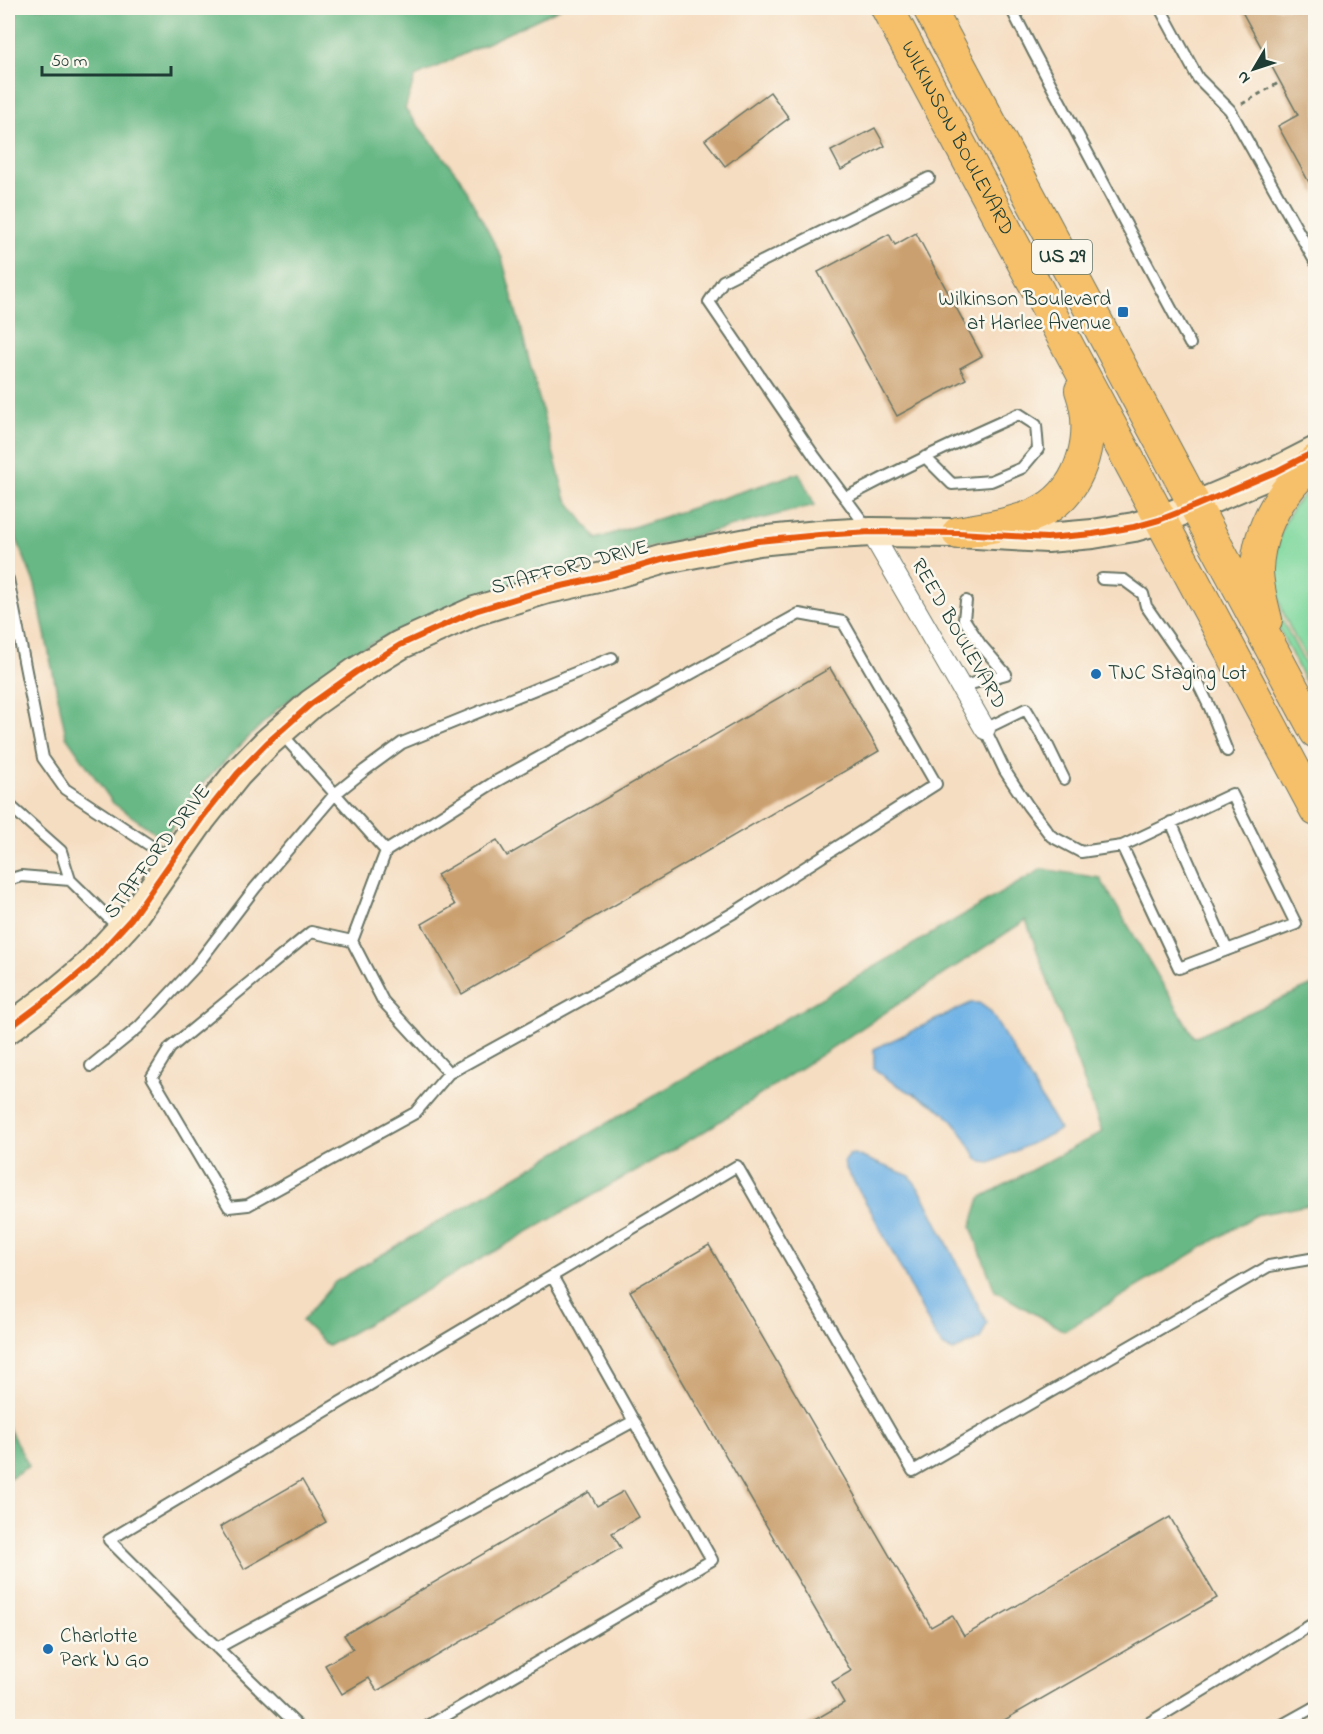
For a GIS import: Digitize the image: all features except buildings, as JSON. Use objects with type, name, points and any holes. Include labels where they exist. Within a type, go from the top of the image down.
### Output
[{"type":"main road","name":"WILKINSON BOULEVARD","points":[[887,8],[1316,810]]},
{"type":"main road","name":"WILKINSON BOULEVARD","points":[[929,8],[1316,732]]},
{"type":"main road","points":[[958,533],[1014,521],[1043,511],[1062,495],[1075,477],[1085,449],[1088,425],[1084,397],[1063,338]]},
{"type":"main road","points":[[1280,667],[1261,600],[1257,572],[1259,551],[1266,525],[1276,506],[1290,487],[1316,460]]},
{"type":"street","name":"STAFFORD DRIVE","points":[[8,1029],[87,967],[121,931],[202,818],[237,774],[311,704],[365,666],[400,645],[476,611],[544,590],[607,576],[665,559],[758,541],[871,532],[958,533],[1047,538],[1093,534],[1134,527],[1195,506],[1273,473],[1316,451]]},
{"type":"street","name":"REED BOULEVARD","points":[[871,532],[985,729]]},
{"type":"lane","points":[[1011,8],[1190,344]]},
{"type":"lane","points":[[1160,8],[1198,78],[1230,110],[1316,263]]},
{"type":"lane","points":[[871,532],[815,457],[709,303],[723,281],[928,178]]},
{"type":"lane","points":[[845,498],[925,457],[1019,414],[1036,425],[1038,449],[1022,468],[991,481],[952,484],[925,457]]},
{"type":"lane","points":[[8,579],[43,758],[65,789],[172,860]]},
{"type":"lane","points":[[1102,579],[1124,580],[1143,594],[1146,606],[1194,675],[1227,751]]},
{"type":"lane","points":[[960,687],[1006,674],[980,644],[964,619],[966,601]]},
{"type":"lane","points":[[352,941],[311,932],[170,1048],[152,1077],[230,1207],[248,1205],[415,1113],[449,1073],[735,912],[936,784],[843,622],[799,614],[493,783],[386,852],[352,941],[383,1001],[449,1073]]},
{"type":"lane","points":[[91,1066],[139,1027],[195,967],[255,888],[334,794],[402,743],[612,658]]},
{"type":"lane","points":[[1064,779],[1026,709],[985,729],[1005,771],[1051,836],[1081,852],[1122,846],[1232,794],[1296,924],[1179,968],[1122,846]]},
{"type":"lane","points":[[280,732],[386,852]]},
{"type":"lane","points":[[8,804],[61,851],[70,880],[121,931]]},
{"type":"lane","points":[[1172,822],[1227,950]]},
{"type":"lane","points":[[8,880],[21,876],[70,880]]},
{"type":"lane","points":[[298,1726],[109,1540],[737,1166],[913,1471],[1269,1266],[1316,1258]]},
{"type":"lane","points":[[428,1726],[712,1560],[552,1276]]},
{"type":"lane","points":[[217,1648],[634,1421]]},
{"type":"lane","points":[[1144,1726],[1316,1622]]},
{"type":"lane","points":[[1280,1726],[1316,1706]]},
{"type":"path","points":[[1240,104],[1280,82]]},
{"type":"green space","points":[[8,8],[561,8],[415,77],[405,109],[460,178],[502,258],[565,497],[596,539],[799,473],[815,505],[554,572],[437,611],[356,651],[276,710],[204,782],[164,839],[113,803],[66,736],[35,585],[8,517]]},
{"type":"green space","points":[[1315,486],[1316,578],[1312,602],[1316,621],[1315,673],[1283,612],[1276,587],[1275,571],[1279,538],[1285,523],[1303,496]]},
{"type":"green space","points":[[1270,572],[1280,616],[1315,683],[1315,702],[1274,618]]},
{"type":"green space","points":[[1042,869],[1100,878],[1194,1037],[1315,984],[1315,1204],[1256,1215],[1064,1331],[995,1291],[971,1227],[980,1198],[1102,1132],[1026,920],[705,1131],[328,1346],[302,1321],[335,1282]]},
{"type":"green space","points":[[8,1427],[29,1466],[8,1479]]},
{"type":"water","points":[[971,1003],[979,1003],[990,1011],[1060,1130],[990,1163],[977,1158],[957,1126],[941,1110],[881,1075],[874,1068],[874,1049]]},
{"type":"water","points":[[854,1154],[910,1176],[923,1195],[987,1323],[980,1339],[953,1351],[944,1347],[936,1337],[871,1211],[845,1167],[844,1161],[849,1155]]},
{"type":"cycle path","points":[[8,1029],[87,967],[131,919],[202,818],[237,774],[267,743],[311,704],[356,672],[400,645],[475,611],[544,590],[607,576],[665,559],[758,541],[871,532],[958,533],[1047,538],[1093,534],[1134,527],[1195,506],[1273,473],[1316,451]]},
{"type":"place","name":"Wilkinson Boulevard at Harlee Avenue","points":[[1123,312]]},
{"type":"place","name":"TNC Staging Lot","points":[[1096,674]]},
{"type":"place","name":"Charlotte Park 'N Go","points":[[48,1649]]}]
